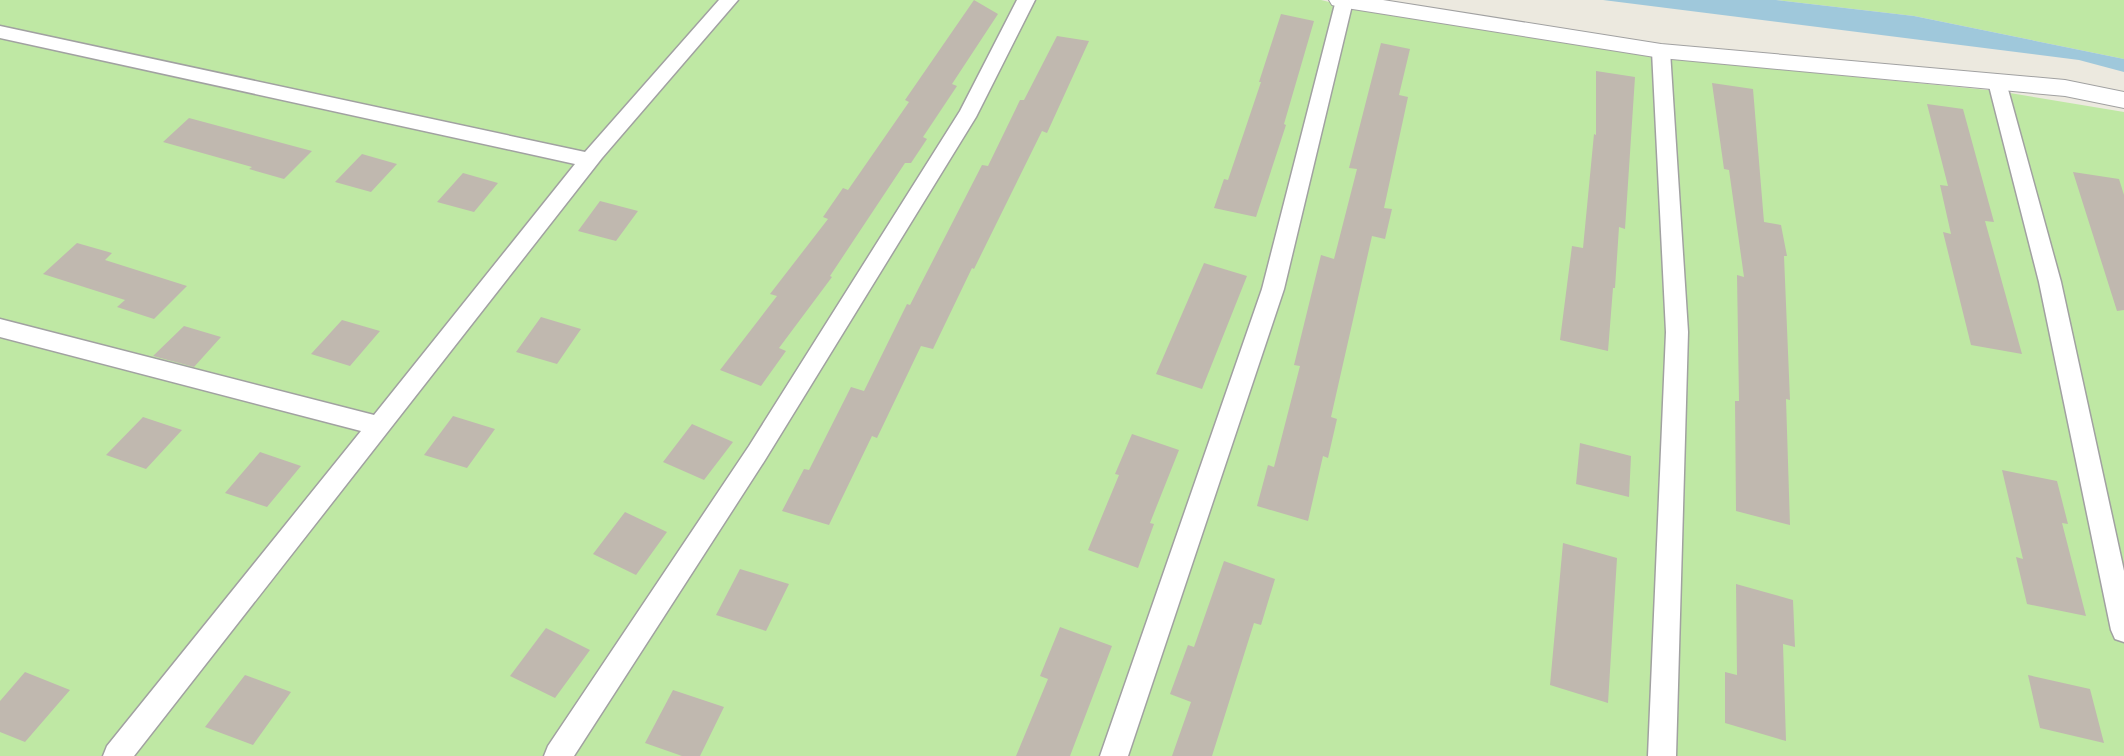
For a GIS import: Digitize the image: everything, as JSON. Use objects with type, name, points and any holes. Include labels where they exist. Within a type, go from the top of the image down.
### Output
[{"type":"street","points":[[1342,0],[1660,51],[2065,88],[2124,100]]},
{"type":"lane","points":[[117,756],[589,160],[729,0]]},
{"type":"lane","points":[[558,756],[757,453],[964,120],[1026,0]]},
{"type":"lane","points":[[1114,756],[1273,289],[1342,0]]},
{"type":"lane","points":[[0,32],[589,160]]},
{"type":"lane","points":[[1660,51],[1676,332],[1662,756]]},
{"type":"lane","points":[[1996,82],[2050,282],[2124,630]]},
{"type":"lane","points":[[0,328],[379,426]]},
{"type":"green space","points":[[0,0],[1321,0],[1358,9],[1665,58],[1998,91],[2124,112],[2124,756],[0,756]]},
{"type":"green space","points":[[1776,0],[2124,0],[2124,59],[1914,16]]},
{"type":"water","points":[[1603,0],[1776,0],[1914,16],[2124,59],[2124,72],[2079,60]]},
{"type":"building","points":[[974,0],[998,14],[952,84],[957,86],[923,137],[927,139],[911,163],[905,163],[830,276],[832,277],[779,348],[786,351],[761,386],[720,370],[777,296],[770,294],[828,219],[823,217],[843,188],[848,190],[909,102],[905,100]]},
{"type":"building","points":[[1281,14],[1314,21],[1284,124],[1286,125],[1256,217],[1214,208],[1224,179],[1228,180],[1261,82],[1259,82]]},
{"type":"building","points":[[1057,36],[1089,41],[1047,133],[1042,131],[933,349],[921,346],[877,438],[872,436],[829,525],[782,511],[804,469],[809,470],[851,387],[864,391],[907,304],[910,305],[982,165],[988,166],[1020,100],[1024,100]]},
{"type":"building","points":[[1381,43],[1410,49],[1399,95],[1408,97],[1384,208],[1392,209],[1385,239],[1372,236],[1331,417],[1337,419],[1328,458],[1323,456],[1308,521],[1257,506],[1268,465],[1274,467],[1300,366],[1294,365],[1321,255],[1334,259],[1357,169],[1349,168]]},
{"type":"building","points":[[1596,71],[1635,77],[1625,229],[1619,227],[1608,351],[1560,340],[1572,246],[1583,248],[1594,134],[1596,135]]},
{"type":"building","points":[[1712,83],[1753,89],[1764,222],[1781,225],[1787,256],[1784,256],[1790,400],[1786,399],[1790,525],[1736,511],[1735,401],[1739,401],[1737,275],[1744,277],[1729,170],[1724,169]]},
{"type":"building","points":[[1927,104],[1963,109],[1994,222],[1985,221],[2022,354],[1971,345],[1943,232],[1951,234],[1940,185],[1948,186]]},
{"type":"building","points":[[189,118],[312,151],[284,179],[249,169],[252,167],[163,142]]},
{"type":"building","points":[[362,154],[397,164],[371,192],[335,182]]},
{"type":"building","points":[[2073,172],[2119,179],[2124,195],[2124,310],[2117,311]]},
{"type":"building","points":[[463,173],[498,183],[474,212],[437,202]]},
{"type":"building","points":[[600,201],[638,211],[616,241],[578,231]]},
{"type":"building","points":[[77,243],[112,253],[105,260],[187,286],[154,319],[117,307],[125,300],[43,274]]},
{"type":"building","points":[[1204,263],[1247,276],[1202,389],[1156,374]]},
{"type":"building","points":[[541,317],[581,329],[557,364],[516,352]]},
{"type":"building","points":[[342,320],[380,331],[350,366],[311,354]]},
{"type":"building","points":[[184,326],[221,337],[194,367],[153,356]]},
{"type":"building","points":[[453,416],[495,429],[467,468],[424,455]]},
{"type":"building","points":[[143,417],[182,430],[146,469],[106,455]]},
{"type":"building","points":[[692,424],[733,442],[704,480],[663,462]]},
{"type":"building","points":[[1132,434],[1179,450],[1150,523],[1154,524],[1138,568],[1088,550],[1119,475],[1115,474]]},
{"type":"building","points":[[1580,443],[1631,456],[1629,497],[1576,484]]},
{"type":"building","points":[[260,452],[301,466],[267,507],[225,493]]},
{"type":"building","points":[[2002,470],[2057,481],[2068,524],[2062,523],[2086,616],[2027,604],[2016,557],[2023,559]]},
{"type":"building","points":[[625,512],[667,532],[636,575],[593,554]]},
{"type":"building","points":[[1563,543],[1617,558],[1608,703],[1550,685]]},
{"type":"building","points":[[1224,561],[1275,579],[1261,625],[1254,623],[1212,756],[1172,756],[1191,702],[1170,694],[1188,645],[1194,647]]},
{"type":"building","points":[[740,569],[789,584],[766,631],[716,615]]},
{"type":"building","points":[[1736,584],[1793,600],[1795,647],[1783,644],[1786,741],[1725,723],[1725,672],[1737,675]]},
{"type":"building","points":[[1060,627],[1112,646],[1070,756],[1016,756],[1048,679],[1040,676]]},
{"type":"building","points":[[546,628],[590,650],[555,698],[510,676]]},
{"type":"building","points":[[25,672],[70,690],[25,742],[0,732],[0,701]]},
{"type":"building","points":[[245,675],[291,692],[253,745],[205,727]]},
{"type":"building","points":[[2028,675],[2090,689],[2104,743],[2040,728]]},
{"type":"building","points":[[673,690],[724,707],[700,756],[682,756],[645,743]]}]
